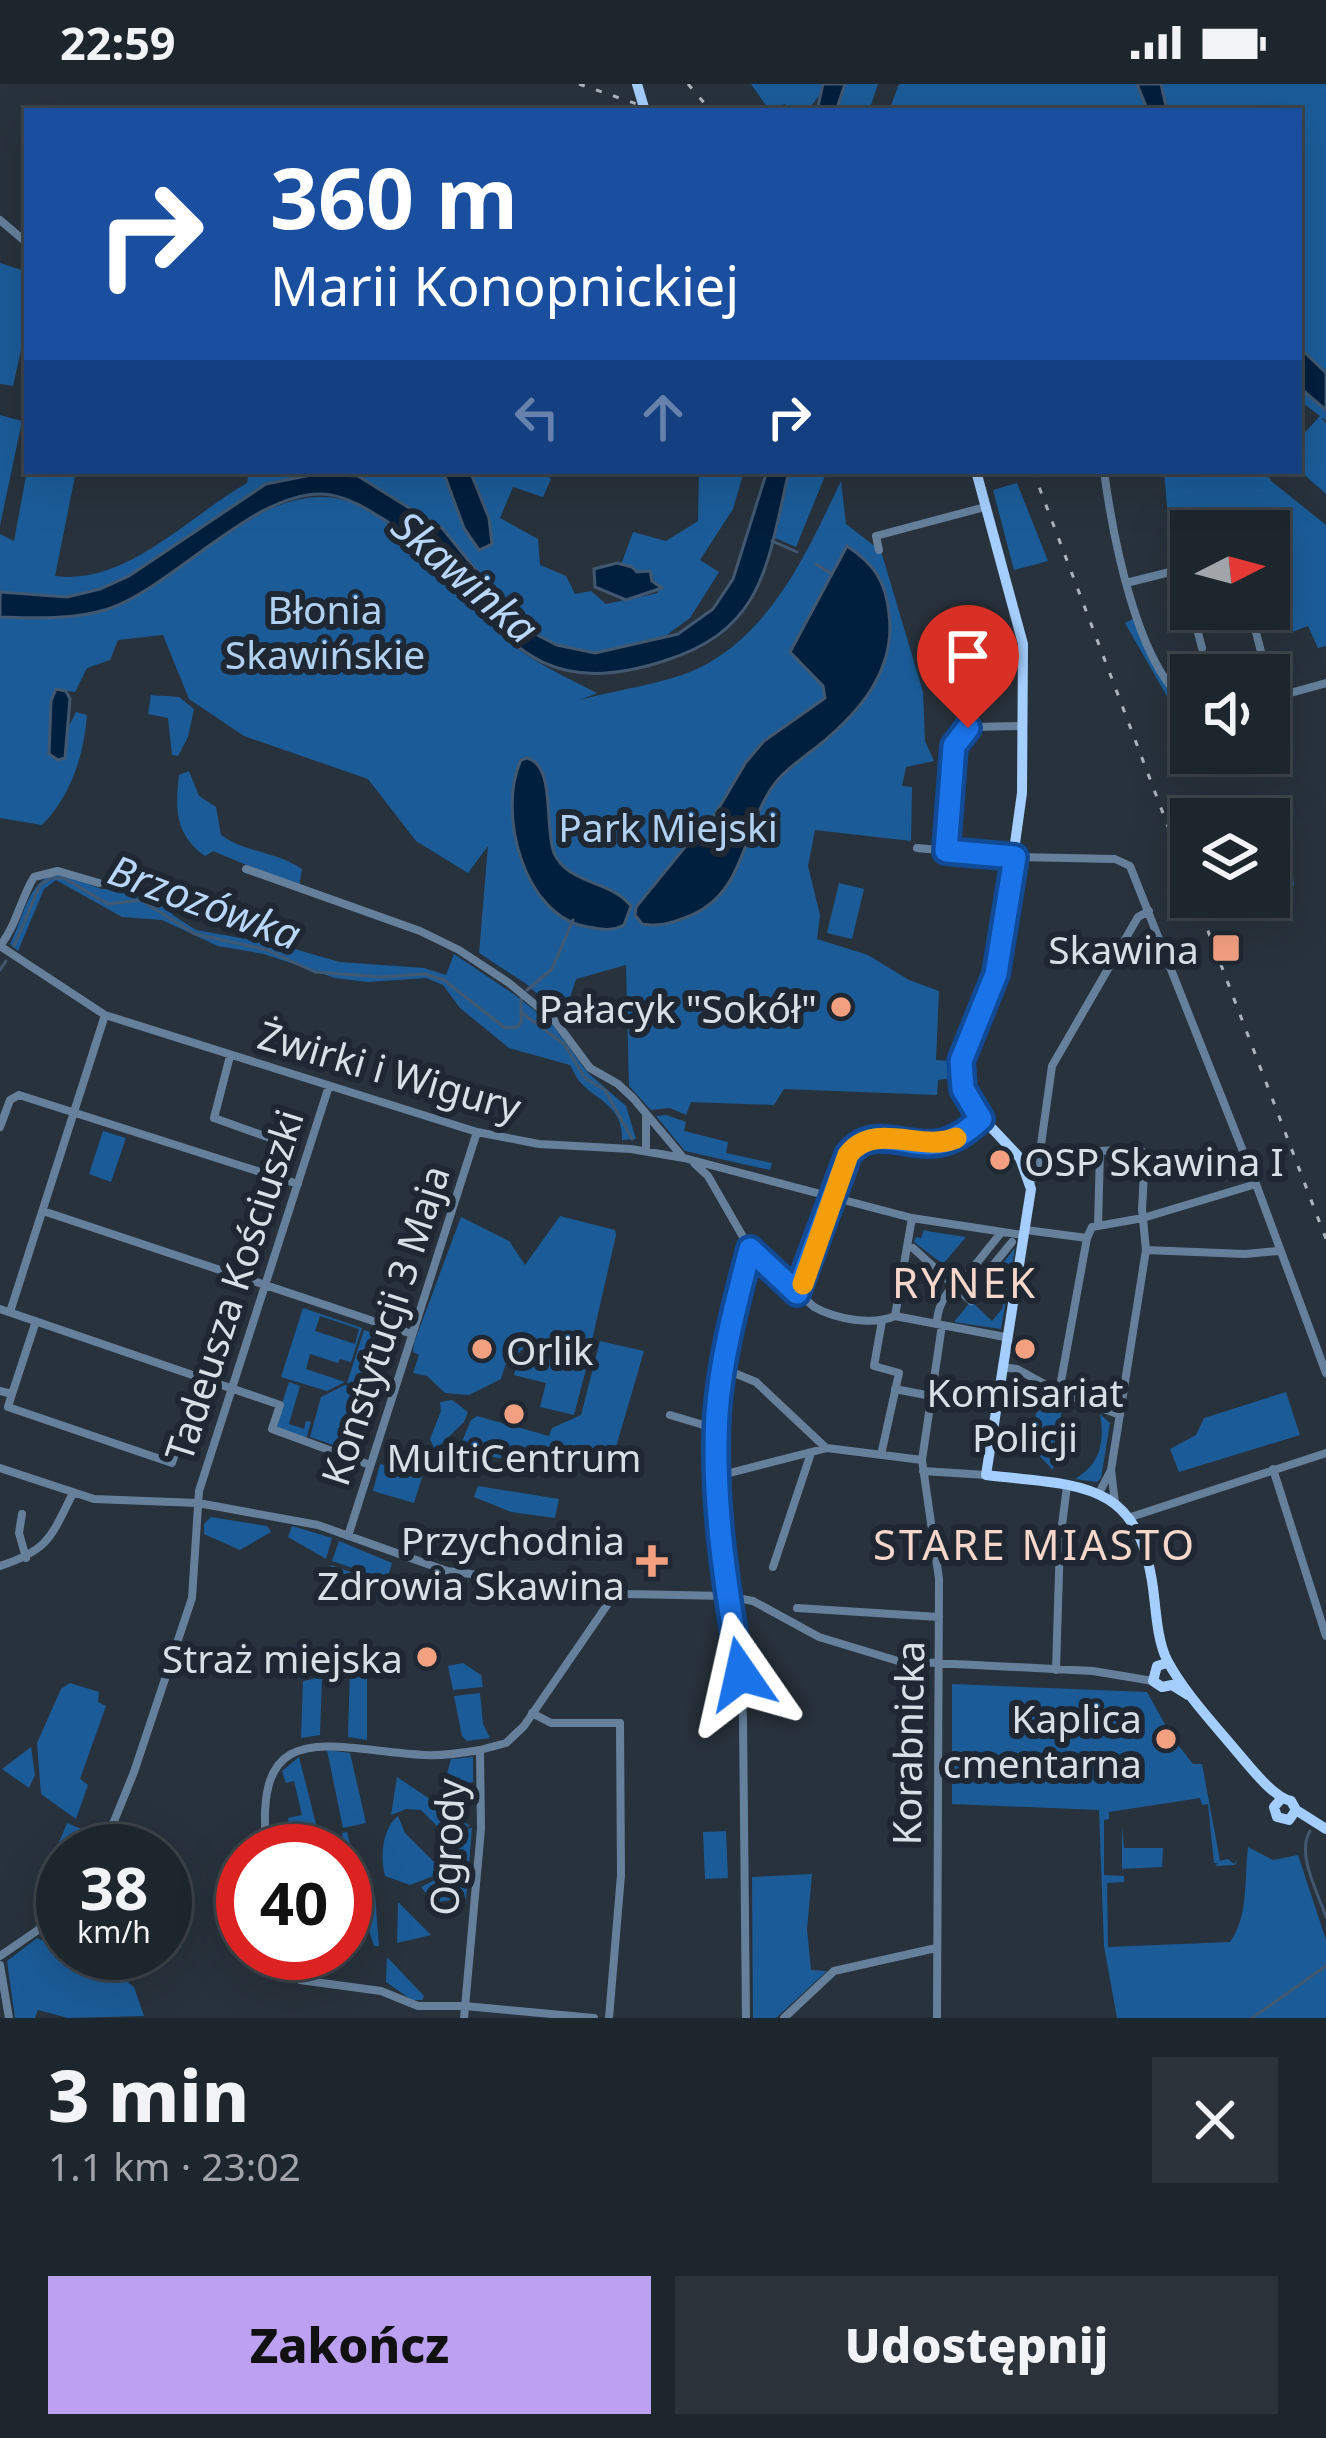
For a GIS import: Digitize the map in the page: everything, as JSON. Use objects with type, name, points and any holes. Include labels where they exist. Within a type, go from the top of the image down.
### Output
[{"type":"main road","points":[[977,474],[1023,644],[1024,726],[1021,813],[996,974],[961,1061],[963,1089],[981,1119],[1020,1158],[1030,1183],[986,1475],[1100,1493],[1131,1517],[1148,1553],[1162,1688],[1175,1681]]},
{"type":"main road","points":[[1158,1670],[1176,1670],[1175,1681]]},
{"type":"main road","points":[[1175,1681],[1278,1801],[1276,1817],[1284,1821],[1294,1813]]},
{"type":"main road","points":[[1278,1801],[1291,1801],[1294,1813]]},
{"type":"main road","points":[[1294,1813],[1322,1826]]},
{"type":"street","points":[[0,220],[24,240]]},
{"type":"street","points":[[1104,474],[1116,552],[1170,687]]},
{"type":"street","points":[[879,550],[876,536],[985,507]]},
{"type":"street","points":[[1126,583],[1170,572]]},
{"type":"street","points":[[1198,630],[1202,648]]},
{"type":"street","points":[[1290,693],[1326,683]]},
{"type":"street","points":[[946,851],[958,736],[973,727],[1024,726]]},
{"type":"street","points":[[917,848],[1124,861],[1132,868],[1326,1373]]},
{"type":"street","points":[[246,869],[420,932],[459,950],[509,983],[555,1021],[590,1068],[618,1084],[684,1158],[708,1176],[750,1249],[825,1312],[882,1322],[895,1316],[939,1322],[1005,1337]]},
{"type":"street","points":[[0,946],[17,922],[34,877],[58,872],[99,883]]},
{"type":"street","points":[[1030,1183],[1036,1173],[1055,1060],[1138,917],[1149,911]]},
{"type":"street","name":"Żwirki i Wigury","points":[[0,946],[105,1015],[230,1059],[477,1132],[539,1144],[684,1158],[912,1218]]},
{"type":"street","points":[[105,1015],[43,1210],[5,1310],[280,1406],[272,1429],[370,1465]]},
{"type":"street","points":[[230,1059],[214,1118],[276,1140],[268,1174]]},
{"type":"street","name":"Tadeusza Kościuszki","points":[[113,1824],[192,1598],[198,1503],[328,1086]]},
{"type":"street","points":[[0,1126],[10,1100],[19,1095],[298,1184]]},
{"type":"street","points":[[646,1117],[646,1151]]},
{"type":"street","points":[[800,1289],[848,1155],[861,1141],[944,1143],[981,1119]]},
{"type":"street","name":"Konstytucji 3 Maja","points":[[348,1536],[477,1132]]},
{"type":"street","points":[[1098,1226],[1099,1156],[1103,1150],[1143,1151],[1146,1250],[1111,1471],[1115,1503]]},
{"type":"street","points":[[1020,1158],[1039,1152]]},
{"type":"street","points":[[708,1176],[720,1166]]},
{"type":"street","points":[[1059,1392],[1092,1228],[1256,1184]]},
{"type":"street","points":[[43,1210],[412,1334]]},
{"type":"street","points":[[895,1316],[912,1218],[1088,1238]]},
{"type":"street","points":[[939,1322],[939,1306],[1000,1234]]},
{"type":"street","points":[[913,1248],[969,1299],[1012,1242]]},
{"type":"street","points":[[746,2018],[741,1674],[726,1596],[717,1429],[722,1368],[750,1249]]},
{"type":"street","points":[[1146,1250],[1278,1251]]},
{"type":"street","points":[[36,1321],[8,1408],[172,1463],[200,1376]]},
{"type":"street","points":[[880,1455],[899,1373],[874,1366],[882,1322]]},
{"type":"street","name":"Korabnicka","points":[[937,2018],[938,1557],[922,1465],[939,1322]]},
{"type":"street","points":[[1000,1367],[1017,1369],[1059,1392],[1120,1415]]},
{"type":"street","points":[[722,1368],[756,1382],[826,1448]]},
{"type":"street","points":[[895,1389],[931,1396]]},
{"type":"street","points":[[0,1391],[12,1394]]},
{"type":"street","points":[[670,1415],[717,1429]]},
{"type":"street","points":[[718,1477],[826,1448],[986,1475]]},
{"type":"street","points":[[773,1567],[811,1452]]},
{"type":"street","points":[[1131,1517],[1326,1453]]},
{"type":"street","points":[[0,1468],[94,1499],[198,1503],[302,1521],[442,1570],[616,1592],[726,1596],[771,1607],[819,1637],[861,1652],[937,1666],[1128,1675],[1158,1670]]},
{"type":"street","points":[[1273,1469],[1326,1636]]},
{"type":"street","points":[[1100,1493],[1111,1471]]},
{"type":"street","points":[[1056,1670],[1060,1541],[1067,1486]]},
{"type":"street","points":[[0,1566],[26,1558],[48,1542],[73,1493]]},
{"type":"street","points":[[22,1514],[19,1533],[26,1558]]},
{"type":"street","name":"Ogrody","points":[[464,2018],[482,1829],[480,1750],[506,1742],[532,1714],[616,1592]]},
{"type":"street","points":[[797,1608],[939,1617]]},
{"type":"street","points":[[532,1714],[550,1723],[620,1723],[621,1875],[609,2018]]},
{"type":"street","points":[[266,1824],[264,1794],[277,1767],[298,1750],[328,1745],[429,1755],[480,1750]]},
{"type":"street","points":[[0,1955],[36,1931]]},
{"type":"street","points":[[784,2018],[834,1972],[936,1948]]},
{"type":"street","points":[[0,1965],[9,2018]]},
{"type":"street","points":[[300,1980],[381,1991],[418,2006],[594,2018]]},
{"type":"green space","points":[[751,84],[823,84],[809,108],[786,108],[785,104],[768,108]]},
{"type":"green space","points":[[845,84],[878,84],[870,108],[837,108]]},
{"type":"green space","points":[[899,84],[1137,84],[1147,108],[890,108]]},
{"type":"green space","points":[[1161,84],[1326,84],[1326,373],[1302,350],[1302,108],[1166,108]]},
{"type":"green space","points":[[0,263],[24,271],[24,336],[13,386],[0,384]]},
{"type":"green space","points":[[1302,390],[1326,410],[1326,420],[1321,418],[1326,423],[1326,494],[1302,473],[1302,436],[1320,416],[1302,402]]},
{"type":"green space","points":[[0,415],[22,421],[0,526]]},
{"type":"green space","points":[[26,474],[75,474],[55,576],[81,576],[107,570],[156,545],[247,483],[248,474],[316,474],[274,481],[129,576],[67,597],[0,592],[0,534],[14,541]]},
{"type":"green space","points":[[316,474],[444,474],[464,528],[479,550],[492,543],[489,518],[471,474],[545,474],[551,479],[543,497],[513,487],[500,518],[538,539],[540,565],[566,576],[575,594],[591,591],[606,604],[658,593],[652,575],[621,565],[633,532],[666,541],[698,521],[699,474],[743,474],[733,509],[700,560],[719,572],[690,618],[661,639],[595,653],[557,645],[522,627],[443,529],[358,476]]},
{"type":"green space","points":[[788,474],[826,474],[796,547],[773,537]]},
{"type":"green space","points":[[1164,474],[1268,474],[1326,525],[1326,646],[1318,648],[1308,626],[1292,632],[1290,510],[1170,510],[1170,517]]},
{"type":"green space","name":"Park Miejski","points":[[841,481],[846,524],[881,551],[923,692],[925,741],[934,761],[906,767],[902,786],[912,787],[911,841],[815,830],[808,866],[820,915],[817,939],[868,955],[909,980],[939,991],[936,1060],[952,1061],[951,1078],[938,1080],[937,1095],[784,1089],[774,1105],[691,1102],[686,1115],[670,1108],[651,1110],[629,1086],[626,965],[576,979],[564,1017],[525,983],[479,953],[488,846],[468,873],[416,841],[368,779],[244,736],[189,699],[163,635],[118,640],[110,660],[87,668],[75,692],[56,689],[64,736],[76,712],[87,715],[74,774],[42,825],[0,818],[0,617],[70,617],[110,609],[263,512],[295,500],[328,497],[362,506],[402,530],[507,640],[597,693],[580,700],[697,669],[746,634],[784,588]]},
{"type":"green space","points":[[1017,483],[1048,561],[1014,570],[993,490]]},
{"type":"green space","points":[[1135,618],[1154,668],[1170,692],[1170,702],[1125,623]]},
{"type":"green space","points":[[151,695],[179,697],[194,709],[178,756],[172,755],[168,718],[148,714]]},
{"type":"green space","points":[[189,771],[199,796],[216,807],[221,835],[302,869],[299,887],[213,851],[205,856],[195,848],[183,830],[178,810],[179,775]]},
{"type":"green space","points":[[58,872],[101,889],[152,890],[174,916],[196,930],[340,962],[424,968],[446,975],[454,954],[552,1024],[588,1073],[626,1106],[636,1139],[622,1140],[619,1119],[581,1083],[570,1065],[509,1048],[460,1008],[443,985],[426,978],[368,982],[335,978],[264,954],[218,946],[162,920],[122,917],[56,880],[44,889],[18,951],[10,944],[28,902],[39,883]]},
{"type":"green space","points":[[839,883],[864,889],[852,939],[827,933]]},
{"type":"green space","points":[[656,1116],[686,1122],[684,1131],[728,1142],[726,1153],[772,1163],[770,1170],[685,1151]]},
{"type":"green space","points":[[103,1131],[126,1138],[111,1182],[89,1174]]},
{"type":"green space","points":[[560,1216],[615,1230],[616,1235],[587,1362],[529,1343],[505,1366],[501,1379],[469,1395],[445,1393],[427,1376],[413,1373],[419,1355],[413,1352],[414,1343],[461,1217],[509,1241],[525,1265]]},
{"type":"green space","points":[[924,1230],[966,1237],[943,1264],[914,1242]]},
{"type":"green space","points":[[1015,1248],[1001,1329],[954,1322],[971,1301],[992,1321],[1002,1309],[1005,1295],[988,1281]]},
{"type":"green space","points":[[303,1308],[362,1328],[351,1362],[310,1354],[306,1369],[345,1382],[327,1391],[281,1377]],"holes":[[[320,1316],[359,1329],[355,1344],[315,1331]]]},
{"type":"green space","points":[[364,1330],[397,1341],[394,1352],[395,1341],[375,1336],[367,1382],[381,1387],[386,1376],[380,1396],[347,1383]]},
{"type":"green space","points":[[600,1341],[644,1351],[609,1471],[565,1460],[562,1468],[468,1453],[462,1474],[450,1470],[477,1416],[549,1436],[552,1428],[581,1415]]},
{"type":"green space","points":[[534,1354],[586,1369],[574,1415],[540,1407],[546,1383],[514,1375],[516,1367]]},
{"type":"green space","points":[[289,1382],[300,1386],[289,1424],[304,1429],[306,1421],[311,1422],[305,1443],[273,1431]]},
{"type":"green space","points":[[345,1385],[377,1399],[359,1398],[344,1449],[360,1458],[335,1452],[336,1446],[310,1437],[321,1397]]},
{"type":"green space","points":[[1286,1392],[1300,1435],[1179,1472],[1170,1449],[1196,1435],[1204,1418]]},
{"type":"green space","points":[[1051,1397],[1062,1401],[1053,1470],[1032,1448],[1036,1414]]},
{"type":"green space","points":[[452,1400],[468,1412],[435,1450],[430,1439],[440,1402]]},
{"type":"green space","points":[[1100,1414],[1110,1423],[1101,1478],[1097,1482],[1075,1479],[1099,1452]]},
{"type":"green space","points":[[380,1464],[423,1474],[414,1503],[373,1491]]},
{"type":"green space","points":[[478,1486],[559,1499],[555,1518],[511,1512],[474,1497]]},
{"type":"green space","points":[[211,1517],[267,1526],[271,1532],[240,1550],[204,1534],[204,1524]]},
{"type":"green space","points":[[292,1526],[332,1538],[326,1559],[288,1537]]},
{"type":"green space","points":[[339,1541],[392,1563],[387,1580],[332,1561]]},
{"type":"green space","points":[[331,1565],[384,1584],[379,1598],[326,1582]]},
{"type":"green space","points":[[290,1646],[329,1654],[327,1671],[298,1679]]},
{"type":"green space","points":[[335,1649],[382,1659],[385,1670],[332,1664]]},
{"type":"green space","points":[[463,1663],[481,1675],[483,1687],[453,1690],[448,1666]]},
{"type":"green space","points":[[350,1670],[367,1671],[367,1740],[348,1737]]},
{"type":"green space","points":[[322,1677],[320,1735],[301,1738],[303,1681]]},
{"type":"green space","points":[[70,1683],[99,1692],[98,1702],[106,1706],[80,1779],[88,1785],[76,1819],[41,1794],[37,1743],[61,1689]]},
{"type":"green space","points":[[952,1684],[1147,1692],[1172,1737],[1193,1764],[1202,1764],[1220,1861],[1228,1859],[1234,1864],[1238,1859],[1235,1865],[1215,1866],[1208,1804],[1202,1805],[1200,1798],[1109,1812],[1109,1819],[1104,1820],[1104,1875],[1124,1876],[1124,1882],[1107,1883],[1108,1947],[1230,1942],[1243,1909],[1248,1847],[1273,1860],[1298,1855],[1326,1940],[1326,2018],[1117,2018],[1104,1946],[1099,1810],[952,1804]]},
{"type":"green space","points":[[480,1693],[483,1724],[490,1738],[467,1741],[454,1696]]},
{"type":"green space","points":[[31,1747],[35,1775],[29,1788],[2,1769]]},
{"type":"green space","points":[[327,1750],[350,1753],[366,1823],[342,1824]]},
{"type":"green space","points":[[299,1757],[316,1824],[288,1824],[288,1818],[302,1815],[294,1781],[286,1783],[282,1771]]},
{"type":"green space","points":[[473,1757],[473,1782],[457,1786],[446,1778],[451,1759]]},
{"type":"green space","points":[[397,1777],[470,1826],[443,1832],[421,1810],[391,1815]]},
{"type":"green space","points":[[398,1816],[405,1833],[444,1872],[410,1885],[385,1876],[384,1844]]},
{"type":"green space","points":[[1122,1826],[1124,1848],[1163,1848],[1162,1867],[1122,1869]]},
{"type":"green space","points":[[472,1828],[466,1899],[433,1902],[421,1887],[456,1869],[463,1855],[445,1835]]},
{"type":"green space","points":[[726,1831],[728,1878],[705,1879],[703,1832]]},
{"type":"green space","points":[[812,1874],[807,1929],[811,1970],[827,1971],[776,2018],[753,2018],[752,1877]]},
{"type":"green space","points":[[375,1895],[379,1946],[374,1946],[372,1896]]},
{"type":"green space","points":[[398,1902],[431,1935],[397,1943]]},
{"type":"green space","points":[[36,1939],[36,1980],[125,1980],[134,1987],[144,2016],[68,2018],[38,2010],[35,2018],[15,2018],[7,1961]]},
{"type":"green space","points":[[387,1957],[424,1996],[422,2000],[412,2000],[386,1982]]},
{"type":"water","points":[[823,84],[845,84],[837,108],[818,108]]},
{"type":"water","points":[[1137,84],[1161,84],[1166,108],[1147,108]]},
{"type":"water","points":[[1302,350],[1326,373],[1326,410],[1302,390]]},
{"type":"water","name":"Skawinka","points":[[316,474],[358,476],[443,529],[522,627],[557,645],[595,653],[678,634],[713,609],[733,579],[766,474],[788,474],[767,563],[743,611],[698,647],[664,661],[611,673],[569,671],[535,658],[507,638],[424,551],[388,522],[348,500],[322,494],[296,497],[269,508],[133,598],[108,609],[68,617],[0,617],[0,592],[67,597],[100,589],[129,576],[266,484]]},
{"type":"water","points":[[444,474],[471,474],[489,518],[492,544],[479,550],[464,528]]},
{"type":"water","points":[[847,546],[877,574],[887,602],[887,653],[872,688],[848,719],[776,782],[722,893],[687,917],[642,924],[635,915],[636,907],[711,821],[746,762],[764,741],[825,698],[823,686],[790,652]]},
{"type":"water","points":[[617,563],[637,572],[650,571],[652,581],[662,588],[626,600],[595,587],[594,569]]},
{"type":"water","points":[[56,689],[66,691],[70,699],[65,758],[58,760],[49,754],[51,701]]},
{"type":"water","points":[[521,760],[536,763],[546,784],[554,853],[569,871],[612,891],[631,906],[624,925],[602,929],[565,919],[532,883],[521,859],[512,806],[514,781]]},
{"type":"waterway","name":"Brzozówka","points":[[772,541],[797,552]]},
{"type":"waterway","name":"Brzozówka","points":[[816,564],[832,574]]},
{"type":"waterway","name":"Brzozówka","points":[[14,946],[40,885],[51,878],[64,878],[108,904],[141,900],[195,934],[267,950],[315,972],[380,977],[425,974],[444,980],[505,1028],[521,1022],[521,999]]},
{"type":"waterway","name":"Brzozówka","points":[[527,990],[552,969],[573,920]]},
{"type":"waterway","name":"Brzozówka","points":[[0,970],[6,961]]},
{"type":"waterway","points":[[522,1013],[564,1044],[585,1078],[605,1090],[632,1139]]},
{"type":"waterway","points":[[1310,1831],[1307,1862],[1326,1917]]},
{"type":"waterway","points":[[1252,2018],[1326,1966]]},
{"type":"railway","points":[[579,84],[648,108]]},
{"type":"railway","points":[[688,84],[708,108]]},
{"type":"railway","points":[[1034,474],[1170,832]]},
{"type":"railway","points":[[1203,918],[1326,1239]]},
{"type":"slow traffic","points":[[803,1284],[848,1155],[856,1145],[874,1138],[930,1144],[956,1138]]},
{"type":"place","name":"Skawina","points":[[1226,948]]},
{"type":"place","name":"Pałacyk \"Sokół\"","points":[[841,1007]]},
{"type":"place","name":"OSP Skawina I","points":[[1000,1160]]},
{"type":"place","name":"Orlik","points":[[482,1349]]},
{"type":"place","name":"Komisariat Policji","points":[[1025,1349]]},
{"type":"place","name":"MultiCentrum","points":[[514,1414]]},
{"type":"place","name":"Przychodnia Zdrowia Skawina","points":[[652,1561]]},
{"type":"place","name":"Straż miejska","points":[[427,1657]]},
{"type":"place","name":"Kaplica cmentarna","points":[[1166,1739]]},
{"type":"district","name":"RYNEK","points":[[965,1281]]},
{"type":"district","name":"STARE MIASTO","points":[[1035,1543]]},
{"type":"route","points":[[741,1674],[726,1596],[717,1418],[722,1368],[750,1249],[797,1293],[848,1155],[856,1145],[879,1138],[944,1143],[981,1119],[963,1089],[961,1061],[996,974],[1015,857],[946,851],[954,746],[968,728]]},
{"type":"park label","name":"Błonia Skawińskie","points":[[325,630]]}]
